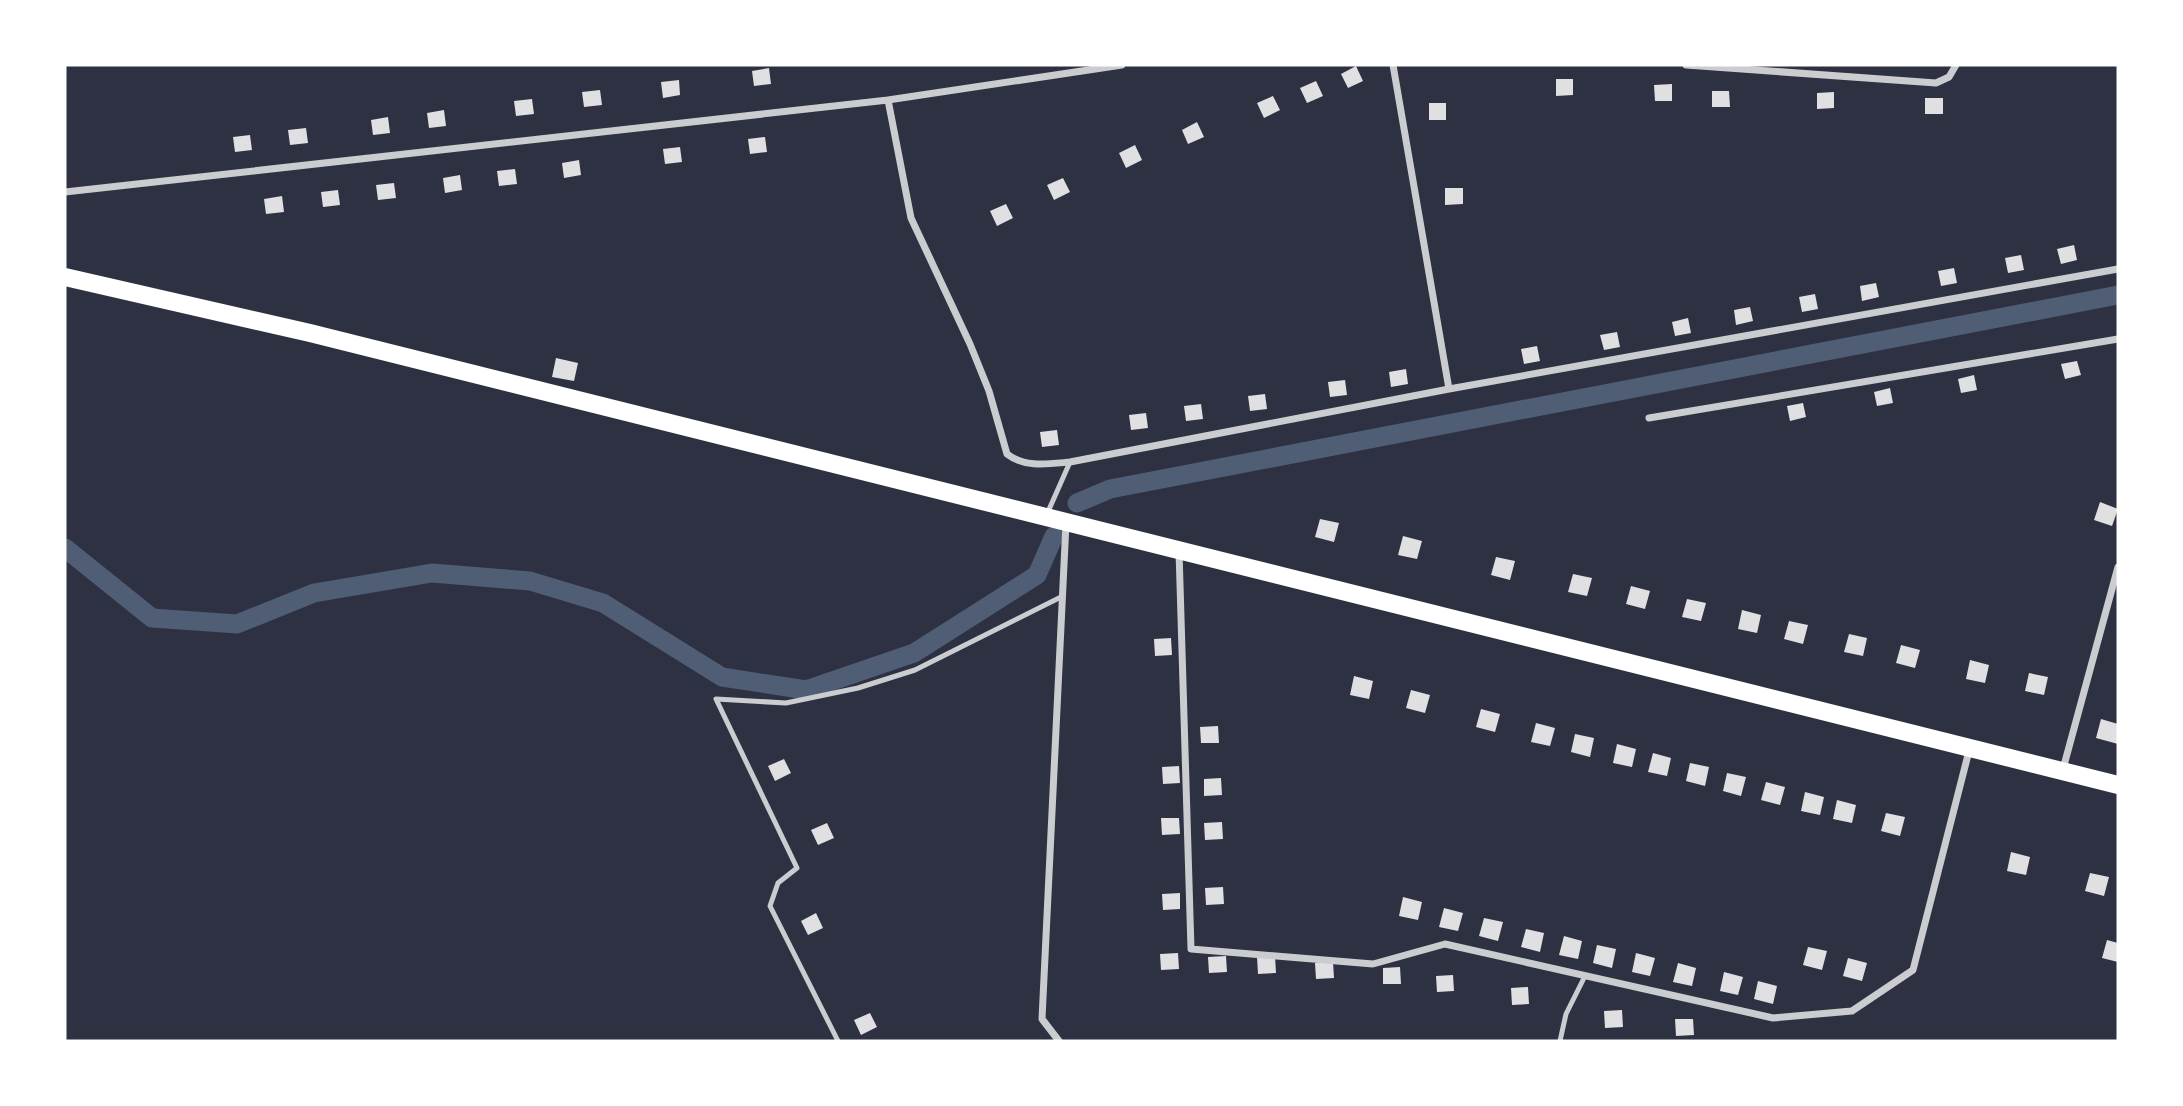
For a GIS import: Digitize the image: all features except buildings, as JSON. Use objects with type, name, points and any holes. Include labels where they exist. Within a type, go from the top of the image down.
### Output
[{"type":"main road","points":[[65,277],[310,333],[2118,785]]},
{"type":"street","points":[[65,192],[888,100],[1122,65]]},
{"type":"street","points":[[1393,65],[1450,389]]},
{"type":"street","points":[[1686,65],[1936,83],[1949,77],[1956,65]]},
{"type":"street","points":[[888,100],[911,218],[970,344],[989,391],[1007,454],[1034,464],[1070,462],[1450,389],[2118,269]]},
{"type":"street","points":[[1649,418],[2118,340]]},
{"type":"street","points":[[1059,1041],[1042,1019],[1066,522]]},
{"type":"street","points":[[1179,550],[1191,949],[1373,964],[1445,944],[1773,1018],[1852,1011],[1913,970],[1970,747]]},
{"type":"street","points":[[2063,771],[2118,567]]},
{"type":"lane","points":[[1046,517],[1070,462]]},
{"type":"lane","points":[[838,1041],[770,906],[778,883],[797,868],[716,699],[786,703],[858,688],[915,670],[1063,596]]},
{"type":"lane","points":[[1560,1041],[1566,1014],[1585,976]]},
{"type":"lane","points":[[1050,1030],[1050,1041]]},
{"type":"waterway","points":[[1077,503],[1110,489],[2118,295]]},
{"type":"waterway","points":[[65,548],[152,618],[237,624],[314,593],[432,573],[530,581],[603,603],[722,677],[806,690],[914,653],[1037,575],[1054,536]]}]
